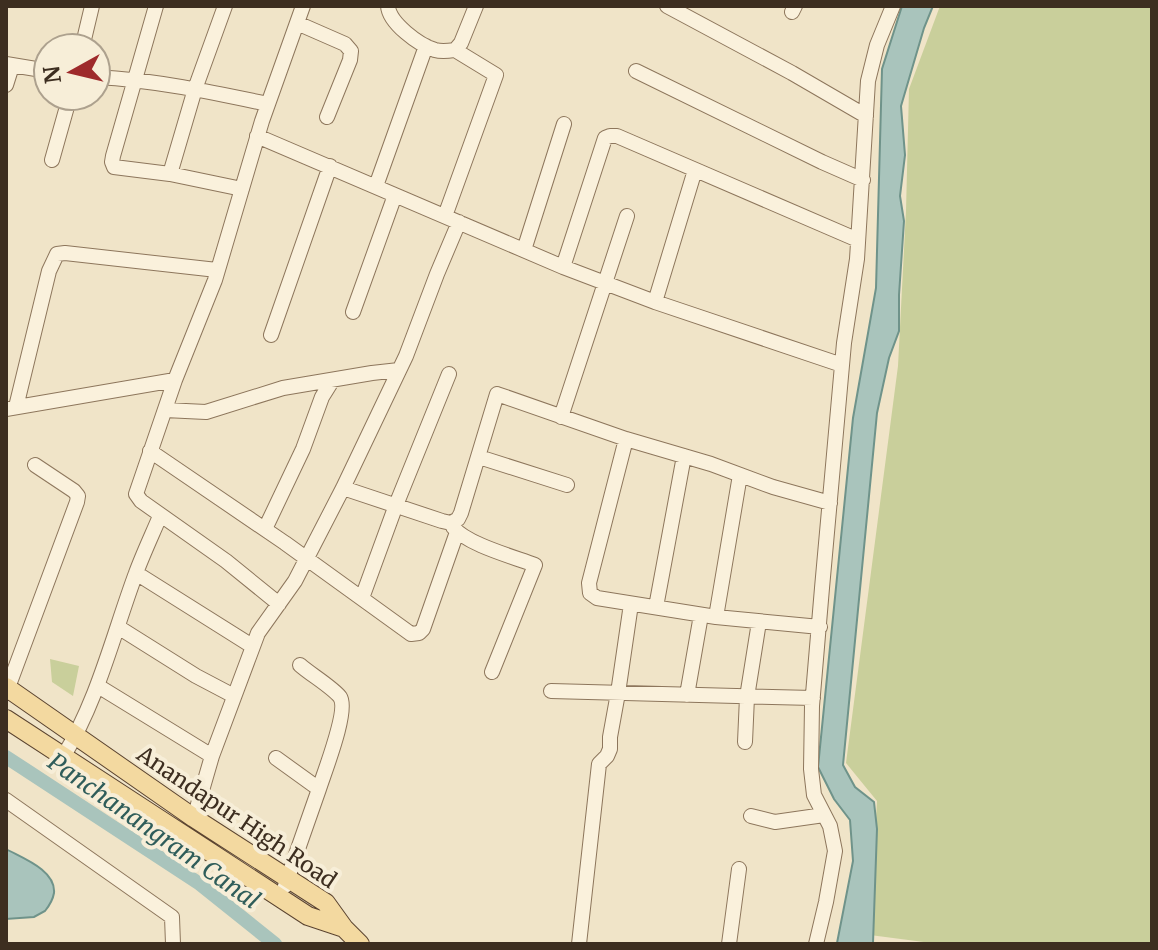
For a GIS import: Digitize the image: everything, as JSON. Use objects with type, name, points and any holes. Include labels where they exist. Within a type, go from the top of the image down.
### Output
[{"type":"main road","name":"Anandapur High Road","points":[[7,689],[194,818],[326,903],[344,928]]},
{"type":"main road","name":"Anandapur High Road","points":[[6,719],[308,916],[344,928]]},
{"type":"main road","points":[[344,928],[360,944]]},
{"type":"street","points":[[86,32],[92,6]]},
{"type":"street","points":[[156,6],[112,162],[114,167],[170,174],[242,189]]},
{"type":"street","points":[[170,174],[195,89],[225,6]]},
{"type":"street","points":[[279,604],[226,561],[160,516],[136,494],[217,270],[257,136],[303,6]]},
{"type":"street","points":[[388,6],[393,22],[426,46],[446,52],[455,50],[461,43],[476,6]]},
{"type":"street","points":[[667,6],[866,116]]},
{"type":"street","points":[[816,944],[835,851],[830,826],[814,795],[811,769],[813,698],[842,365],[858,240],[870,68],[893,6]]},
{"type":"street","points":[[297,23],[345,44],[351,51],[327,117]]},
{"type":"street","points":[[376,186],[426,46]]},
{"type":"street","points":[[194,818],[212,756],[252,646],[307,559],[343,488],[406,356],[437,274],[496,75],[455,50]]},
{"type":"street","points":[[6,85],[9,65],[32,69]]},
{"type":"street","points":[[636,71],[863,180]]},
{"type":"street","points":[[112,78],[195,89],[268,104]]},
{"type":"street","points":[[52,160],[66,112]]},
{"type":"street","points":[[524,250],[564,124]]},
{"type":"street","points":[[257,136],[563,267],[655,302],[842,365]]},
{"type":"street","points":[[563,267],[605,138],[610,136],[617,136],[858,240]]},
{"type":"street","points":[[271,335],[330,166]]},
{"type":"street","points":[[655,302],[695,170]]},
{"type":"street","points":[[353,312],[395,195]]},
{"type":"street","points":[[561,417],[627,216]]},
{"type":"street","points":[[175,380],[11,408],[49,271],[57,254],[217,270]]},
{"type":"street","points":[[165,410],[206,412],[283,388],[399,370]]},
{"type":"street","points":[[362,598],[449,374]]},
{"type":"street","points":[[265,529],[303,449],[322,397],[332,381]]},
{"type":"street","points":[[150,451],[411,634],[423,629],[497,394],[626,439],[830,503]]},
{"type":"street","points":[[626,439],[589,583],[590,593],[597,598],[709,616],[820,627]]},
{"type":"street","points":[[656,607],[684,456]]},
{"type":"street","points":[[479,457],[567,485]]},
{"type":"street","points":[[7,689],[78,496],[35,465]]},
{"type":"street","points":[[687,695],[709,616],[740,475]]},
{"type":"street","points":[[343,488],[454,528],[468,540],[535,565],[492,672]]},
{"type":"street","points":[[63,757],[98,686],[136,573],[160,516]]},
{"type":"street","points":[[136,573],[252,646]]},
{"type":"street","points":[[579,944],[599,764],[610,749],[631,604]]},
{"type":"street","points":[[745,742],[747,697],[759,622]]},
{"type":"street","points":[[118,627],[234,696]]},
{"type":"street","points":[[280,898],[319,789],[344,706],[340,698],[300,665]]},
{"type":"street","points":[[98,686],[212,756]]},
{"type":"street","points":[[551,691],[813,698]]},
{"type":"street","points":[[276,758],[319,789]]},
{"type":"street","points":[[6,800],[172,917],[173,944]]},
{"type":"street","points":[[751,816],[775,822],[824,815]]},
{"type":"street","points":[[729,944],[739,869]]},
{"type":"green space","points":[[940,6],[1152,6],[1152,944],[939,944],[870,935],[877,801],[846,763],[898,366],[909,89]]},
{"type":"green space","points":[[50,659],[79,666],[73,696],[52,682]]},
{"type":"water","points":[[902,6],[933,6],[901,106],[905,155],[900,196],[904,221],[899,331],[889,358],[877,413],[843,765],[855,787],[874,802],[877,829],[873,943],[837,943],[853,861],[850,820],[834,799],[818,767],[853,418],[876,288],[882,69]]},
{"type":"water","points":[[6,849],[44,871],[53,885],[54,893],[49,905],[34,917],[6,919]]},
{"type":"waterway","name":"Panchanangram Canal","points":[[6,757],[200,884],[275,944]]}]
